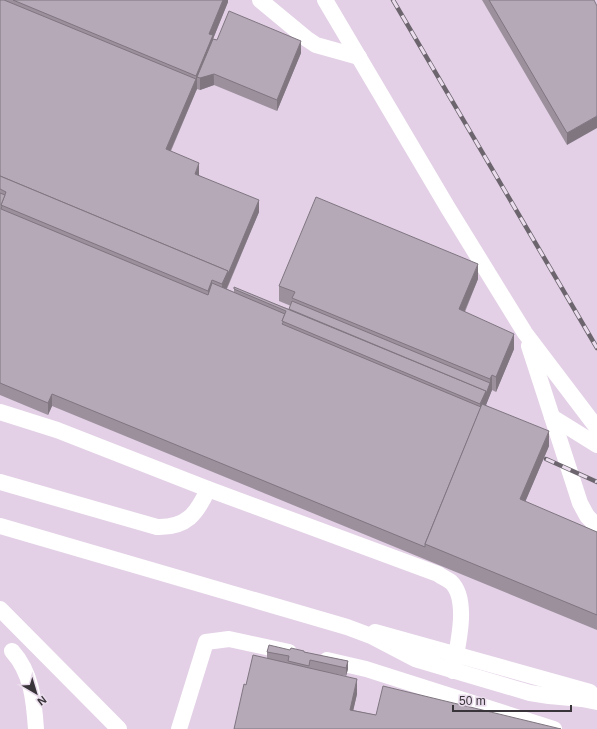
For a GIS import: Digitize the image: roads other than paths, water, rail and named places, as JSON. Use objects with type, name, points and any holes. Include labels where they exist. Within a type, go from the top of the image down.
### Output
[{"type":"lane","points":[[260,0],[316,45],[359,57]]},
{"type":"lane","points":[[325,0],[448,208],[525,333],[597,428]]},
{"type":"lane","points":[[525,333],[580,503],[587,516],[597,526]]},
{"type":"lane","points":[[0,412],[57,430],[208,489],[438,574],[454,586],[459,598],[461,614],[454,671]]},
{"type":"lane","points":[[552,417],[597,445]]},
{"type":"lane","points":[[0,482],[149,526],[164,527],[180,524],[186,520],[197,510],[208,489]]},
{"type":"lane","points":[[0,526],[347,627],[371,636],[415,659],[454,671],[539,695],[597,702]]},
{"type":"lane","points":[[0,609],[119,729]]},
{"type":"lane","points":[[347,627],[386,634],[597,694]]},
{"type":"lane","points":[[27,637],[6,647],[23,665],[30,682],[35,706],[36,729]]},
{"type":"lane","points":[[179,729],[206,642],[229,639],[366,668],[554,729]]},
{"type":"railway","points":[[393,0],[597,348]]},
{"type":"railway","points":[[546,459],[597,482]]}]
